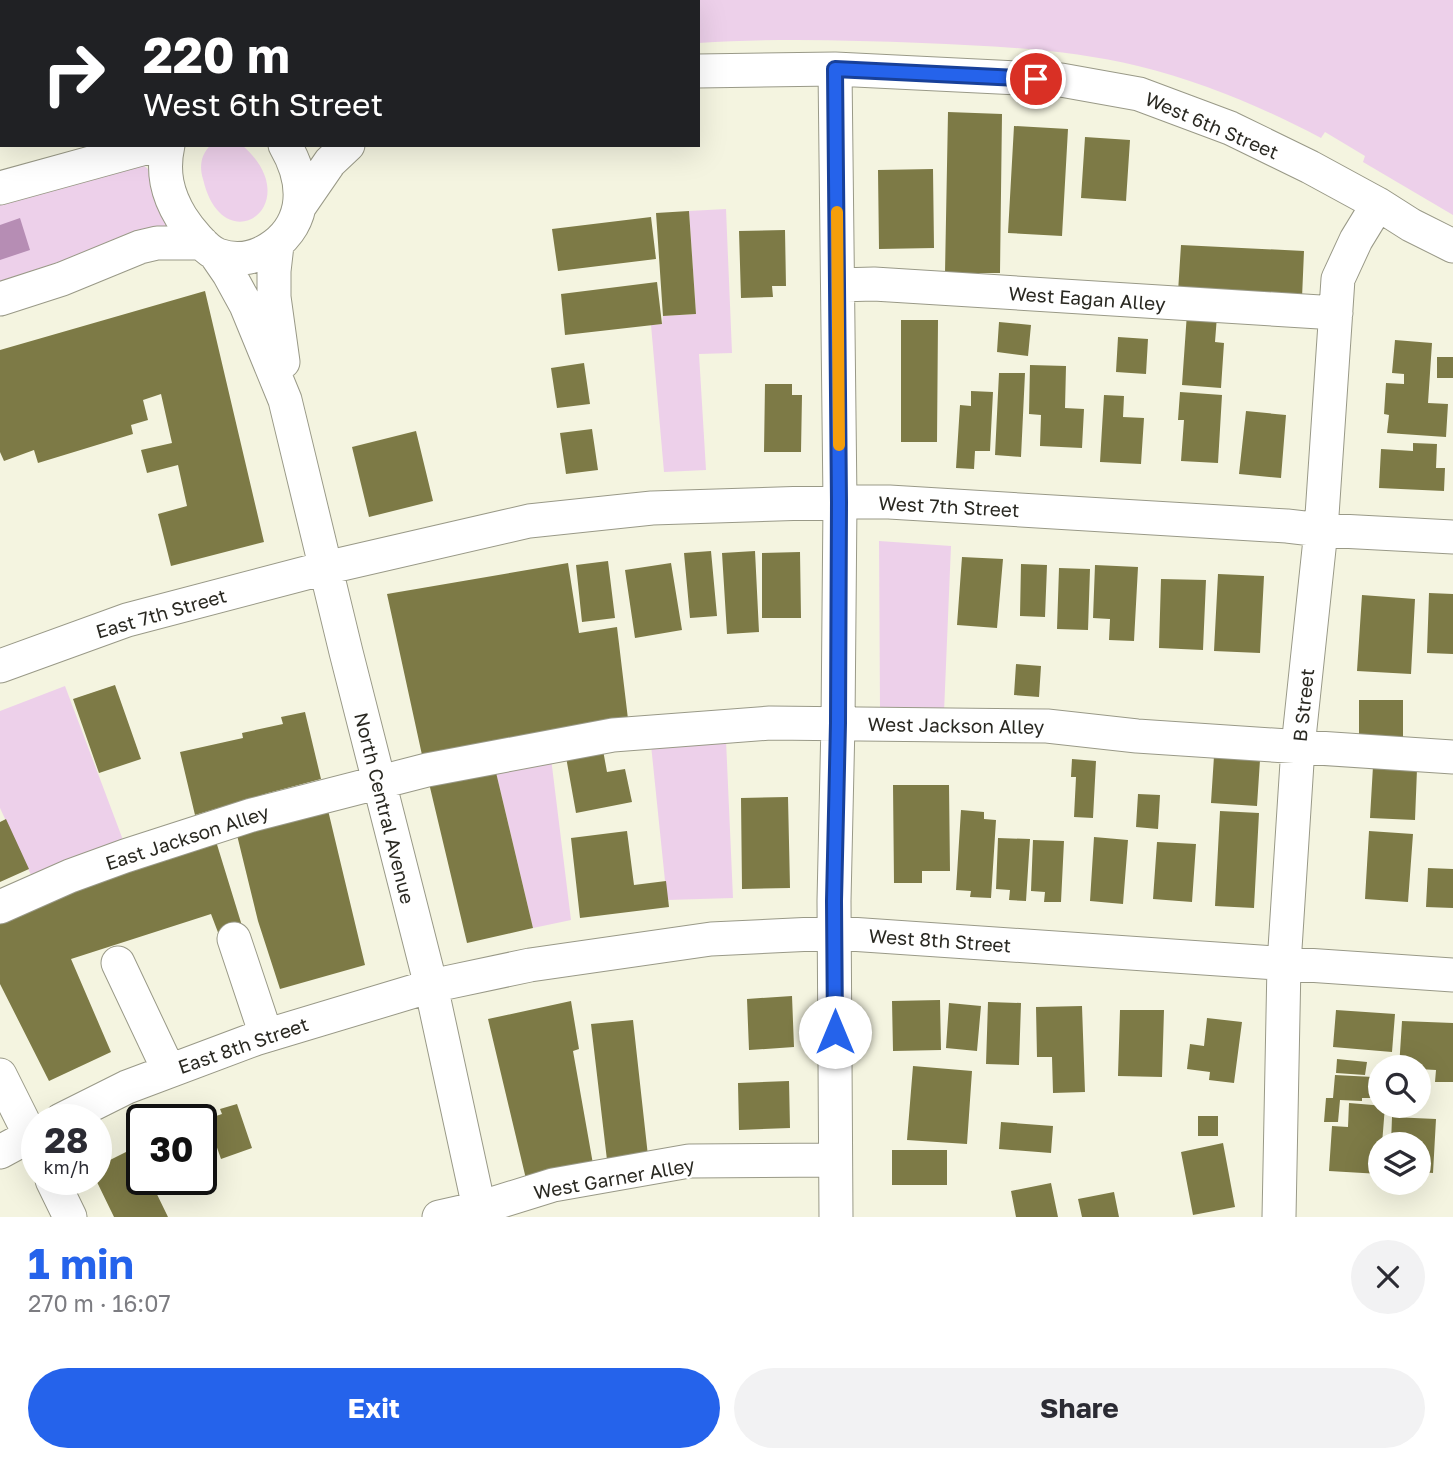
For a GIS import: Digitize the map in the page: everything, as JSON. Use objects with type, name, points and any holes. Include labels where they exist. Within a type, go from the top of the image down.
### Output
[{"type":"street","name":"West 6th Street","points":[[700,71],[835,69],[1061,80],[1139,94],[1230,128],[1310,167],[1453,246]]},
{"type":"street","points":[[835,69],[839,502],[835,933],[836,1217]]},
{"type":"street","points":[[0,188],[149,147]]},
{"type":"street","name":"North Central Avenue","points":[[168,147],[165,159],[171,200],[183,220],[209,249],[246,305],[285,400],[430,986],[480,1212]]},
{"type":"street","points":[[286,147],[299,179],[299,207]]},
{"type":"street","points":[[0,299],[157,243],[179,242],[241,259],[259,255],[277,245],[291,228],[299,207],[330,162],[346,147]]},
{"type":"street","name":"B Street","points":[[1279,1217],[1284,964],[1298,747],[1321,530],[1338,279],[1356,240],[1378,204]]},
{"type":"street","name":"North Central Avenue","points":[[277,245],[274,297],[283,351],[285,400]]},
{"type":"street","name":"West Eagan Alley","points":[[838,285],[874,284],[1336,313]]},
{"type":"street","name":"West 7th Street","points":[[325,568],[530,521],[652,508],[839,502],[916,503],[1453,537]]},
{"type":"street","name":"East 7th Street","points":[[0,666],[127,620],[325,568]]},
{"type":"street","name":"West Jackson Alley","points":[[379,783],[428,769],[613,736],[770,723],[1047,726],[1137,736],[1453,757]]},
{"type":"street","name":"East Jackson Alley","points":[[0,907],[70,876],[182,837],[253,815],[379,783]]},
{"type":"street","name":"West 8th Street","points":[[430,986],[530,965],[711,939],[835,933],[1453,975]]},
{"type":"street","points":[[234,939],[267,1035]]},
{"type":"street","points":[[118,963],[169,1071]]},
{"type":"street","name":"East 8th Street","points":[[93,1104],[127,1087],[267,1035],[430,986]]},
{"type":"street","points":[[0,1075],[21,1113]]},
{"type":"street","points":[[0,1153],[21,1145]]},
{"type":"street","name":"West Garner Alley","points":[[439,1217],[480,1212],[553,1185],[689,1161],[835,1160]]},
{"type":"street","points":[[59,1195],[70,1217]]},
{"type":"shaded area","points":[[700,0],[1453,0],[1453,215],[1363,162],[1365,156],[1325,132],[1321,138],[1254,106],[1162,72],[1112,60],[1031,49],[922,43],[754,40],[700,43]]},
{"type":"shaded area","points":[[244,147],[261,167],[267,187],[265,204],[256,216],[242,222],[227,218],[213,205],[201,169],[203,156],[208,149]]},
{"type":"shaded area","points":[[143,165],[148,169],[153,196],[167,227],[0,288],[0,198]]},
{"type":"shaded area","points":[[726,209],[732,353],[699,354],[706,470],[664,472],[651,325],[662,324],[663,316],[696,314],[689,211]]},
{"type":"shaded area","points":[[20,218],[30,250],[0,260],[0,225]]},
{"type":"shaded area","points":[[879,541],[951,546],[944,712],[880,710]]},
{"type":"shaded area","points":[[65,686],[123,840],[31,875],[0,808],[0,711]]},
{"type":"shaded area","points":[[726,740],[733,898],[667,900],[651,745]]},
{"type":"shaded area","points":[[551,758],[571,920],[533,928],[494,764]]},
{"type":"building","points":[[948,112],[1002,114],[1000,273],[945,273]]},
{"type":"building","points":[[1014,126],[1068,129],[1062,236],[1008,233]]},
{"type":"building","points":[[1085,137],[1130,140],[1126,201],[1081,198]]},
{"type":"building","points":[[933,169],[934,248],[879,249],[878,170]]},
{"type":"building","points":[[689,211],[696,314],[663,316],[656,213]]},
{"type":"building","points":[[651,217],[656,259],[558,271],[552,229]]},
{"type":"building","points":[[785,230],[786,286],[772,286],[773,297],[741,298],[739,231]]},
{"type":"building","points":[[1181,245],[1304,251],[1302,298],[1178,292]]},
{"type":"building","points":[[657,282],[662,324],[565,335],[561,294]]},
{"type":"building","points":[[205,291],[264,542],[171,566],[158,514],[187,506],[178,465],[147,473],[141,450],[172,443],[161,394],[143,400],[148,420],[131,425],[133,434],[38,463],[34,450],[4,461],[0,452],[0,350]]},
{"type":"building","points":[[1187,313],[1217,316],[1215,342],[1224,343],[1221,388],[1182,385]]},
{"type":"building","points":[[901,320],[938,320],[937,442],[901,442]]},
{"type":"building","points":[[999,322],[1031,325],[1028,356],[997,352]]},
{"type":"building","points":[[1118,337],[1148,339],[1146,374],[1116,372]]},
{"type":"building","points":[[1395,340],[1432,343],[1428,403],[1448,404],[1446,437],[1387,433],[1389,415],[1384,414],[1386,383],[1404,384],[1404,374],[1392,373]]},
{"type":"building","points":[[1437,357],[1453,357],[1453,378],[1437,378]]},
{"type":"building","points":[[584,363],[590,404],[557,408],[551,368]]},
{"type":"building","points":[[1030,365],[1066,366],[1065,408],[1084,409],[1082,448],[1040,446],[1041,415],[1029,414]]},
{"type":"building","points":[[999,373],[1025,373],[1021,457],[995,455]]},
{"type":"building","points":[[765,384],[792,384],[792,395],[802,395],[801,452],[764,452]]},
{"type":"building","points":[[971,391],[993,392],[990,451],[975,451],[974,469],[956,468],[960,405],[971,406]]},
{"type":"building","points":[[1180,392],[1222,395],[1218,463],[1181,461],[1184,420],[1178,420]]},
{"type":"building","points":[[1104,395],[1124,396],[1123,417],[1144,418],[1141,464],[1100,462]]},
{"type":"building","points":[[1246,411],[1286,415],[1281,478],[1239,474]]},
{"type":"building","points":[[592,429],[598,470],[566,474],[560,433]]},
{"type":"building","points":[[416,431],[433,501],[369,517],[352,447]]},
{"type":"building","points":[[1413,443],[1437,444],[1436,468],[1445,468],[1444,491],[1379,488],[1381,449],[1413,451]]},
{"type":"building","points":[[711,551],[717,616],[690,618],[684,553]]},
{"type":"building","points":[[755,551],[759,632],[727,634],[722,553]]},
{"type":"building","points":[[800,552],[801,618],[762,618],[762,553]]},
{"type":"building","points":[[962,557],[1003,559],[997,628],[957,625]]},
{"type":"building","points":[[608,561],[615,618],[582,622],[576,565]]},
{"type":"building","points":[[568,563],[579,633],[617,627],[628,719],[422,755],[387,594]]},
{"type":"building","points":[[671,563],[682,630],[635,638],[625,570]]},
{"type":"building","points":[[1021,564],[1047,565],[1045,617],[1020,616]]},
{"type":"building","points":[[1095,565],[1138,567],[1134,641],[1109,640],[1110,619],[1093,618]]},
{"type":"building","points":[[1059,568],[1090,569],[1088,630],[1057,629]]},
{"type":"building","points":[[1218,574],[1264,576],[1260,653],[1214,651]]},
{"type":"building","points":[[1161,579],[1206,580],[1203,650],[1159,648]]},
{"type":"building","points":[[1429,593],[1453,594],[1453,654],[1427,653]]},
{"type":"building","points":[[1362,595],[1415,599],[1411,674],[1357,671]]},
{"type":"building","points":[[1016,664],[1041,666],[1039,697],[1014,695]]},
{"type":"building","points":[[115,685],[141,759],[99,773],[73,699]]},
{"type":"building","points":[[1359,700],[1403,700],[1403,738],[1359,738]]},
{"type":"building","points":[[305,712],[321,779],[195,815],[180,752],[243,738],[242,733],[283,724],[281,717]]},
{"type":"building","points":[[603,750],[607,772],[625,769],[632,802],[576,813],[566,757]]},
{"type":"building","points":[[1214,756],[1260,760],[1257,806],[1211,803]]},
{"type":"building","points":[[1072,759],[1096,761],[1093,818],[1074,817],[1076,777],[1071,777]]},
{"type":"building","points":[[494,764],[533,928],[467,943],[428,779]]},
{"type":"building","points":[[1373,766],[1417,769],[1415,820],[1370,818]]},
{"type":"building","points":[[893,785],[949,785],[950,871],[922,871],[922,883],[894,883]]},
{"type":"building","points":[[1138,794],[1160,795],[1158,829],[1136,827]]},
{"type":"building","points":[[788,797],[790,888],[742,889],[741,798]]},
{"type":"building","points":[[327,806],[365,965],[280,989],[258,921],[236,831]]},
{"type":"building","points":[[961,810],[984,812],[984,819],[996,820],[991,898],[970,897],[971,891],[956,890]]},
{"type":"building","points":[[1220,811],[1259,813],[1254,908],[1215,906]]},
{"type":"building","points":[[6,819],[29,869],[0,882],[0,822]]},
{"type":"building","points":[[627,831],[634,885],[666,881],[669,907],[580,918],[571,838]]},
{"type":"building","points":[[1369,831],[1413,834],[1408,902],[1365,899]]},
{"type":"building","points":[[1094,837],[1128,840],[1123,904],[1090,901]]},
{"type":"building","points":[[215,838],[243,929],[219,935],[211,914],[71,959],[111,1052],[49,1081],[0,984],[0,923],[47,900]]},
{"type":"building","points":[[998,838],[1030,839],[1026,901],[1009,900],[1010,890],[996,889]]},
{"type":"building","points":[[1033,840],[1064,841],[1061,902],[1044,902],[1045,892],[1031,891]]},
{"type":"building","points":[[1157,842],[1196,844],[1192,902],[1153,899]]},
{"type":"building","points":[[1428,868],[1453,869],[1453,908],[1426,907]]},
{"type":"building","points":[[792,996],[794,1047],[749,1050],[747,999]]},
{"type":"building","points":[[940,1000],[941,1050],[893,1051],[892,1001]]},
{"type":"building","points":[[571,1001],[579,1049],[573,1051],[593,1164],[526,1179],[488,1019]]},
{"type":"building","points":[[988,1002],[1021,1003],[1019,1065],[986,1064]]},
{"type":"building","points":[[949,1003],[981,1006],[977,1051],[946,1048]]},
{"type":"building","points":[[1082,1006],[1085,1092],[1053,1093],[1052,1057],[1037,1057],[1036,1007]]},
{"type":"building","points":[[1120,1010],[1164,1010],[1162,1077],[1118,1076]]},
{"type":"building","points":[[1336,1010],[1395,1014],[1392,1052],[1333,1047]]},
{"type":"building","points":[[1207,1018],[1242,1022],[1234,1083],[1209,1080],[1210,1072],[1187,1069],[1190,1044],[1204,1046]]},
{"type":"building","points":[[633,1020],[648,1156],[607,1160],[591,1024]]},
{"type":"building","points":[[1402,1021],[1453,1023],[1453,1082],[1435,1082],[1436,1070],[1431,1070],[1431,1055],[1400,1055]]},
{"type":"building","points":[[1337,1059],[1367,1062],[1365,1075],[1336,1073]]},
{"type":"building","points":[[913,1066],[972,1071],[967,1144],[907,1140]]},
{"type":"building","points":[[1335,1075],[1368,1077],[1368,1098],[1362,1098],[1362,1101],[1340,1100],[1338,1122],[1324,1122],[1326,1098],[1333,1098]]},
{"type":"building","points":[[789,1081],[790,1128],[739,1130],[738,1083]]},
{"type":"building","points":[[1349,1103],[1368,1105],[1368,1118],[1384,1118],[1383,1132],[1368,1132],[1368,1173],[1329,1171],[1332,1126],[1348,1127]]},
{"type":"building","points":[[237,1104],[252,1148],[221,1159],[217,1148],[217,1116],[222,1114],[220,1109]]},
{"type":"building","points":[[1198,1116],[1218,1116],[1218,1136],[1198,1136]]},
{"type":"building","points":[[1392,1118],[1436,1119],[1433,1173],[1431,1132],[1391,1132]]},
{"type":"building","points":[[1001,1122],[1053,1126],[1051,1153],[999,1149]]},
{"type":"building","points":[[1223,1143],[1235,1207],[1193,1215],[1181,1152]]},
{"type":"building","points":[[892,1150],[947,1150],[947,1185],[892,1185]]},
{"type":"building","points":[[126,1152],[126,1195],[157,1195],[168,1217],[114,1217],[103,1195],[112,1195],[112,1159]]},
{"type":"building","points":[[1051,1183],[1058,1217],[1016,1217],[1011,1191]]},
{"type":"building","points":[[1114,1192],[1119,1217],[1082,1217],[1078,1199]]},
{"type":"slow traffic","points":[[837,212],[839,445]]},
{"type":"route","points":[[835,1032],[839,502],[835,69],[1036,79]]}]
